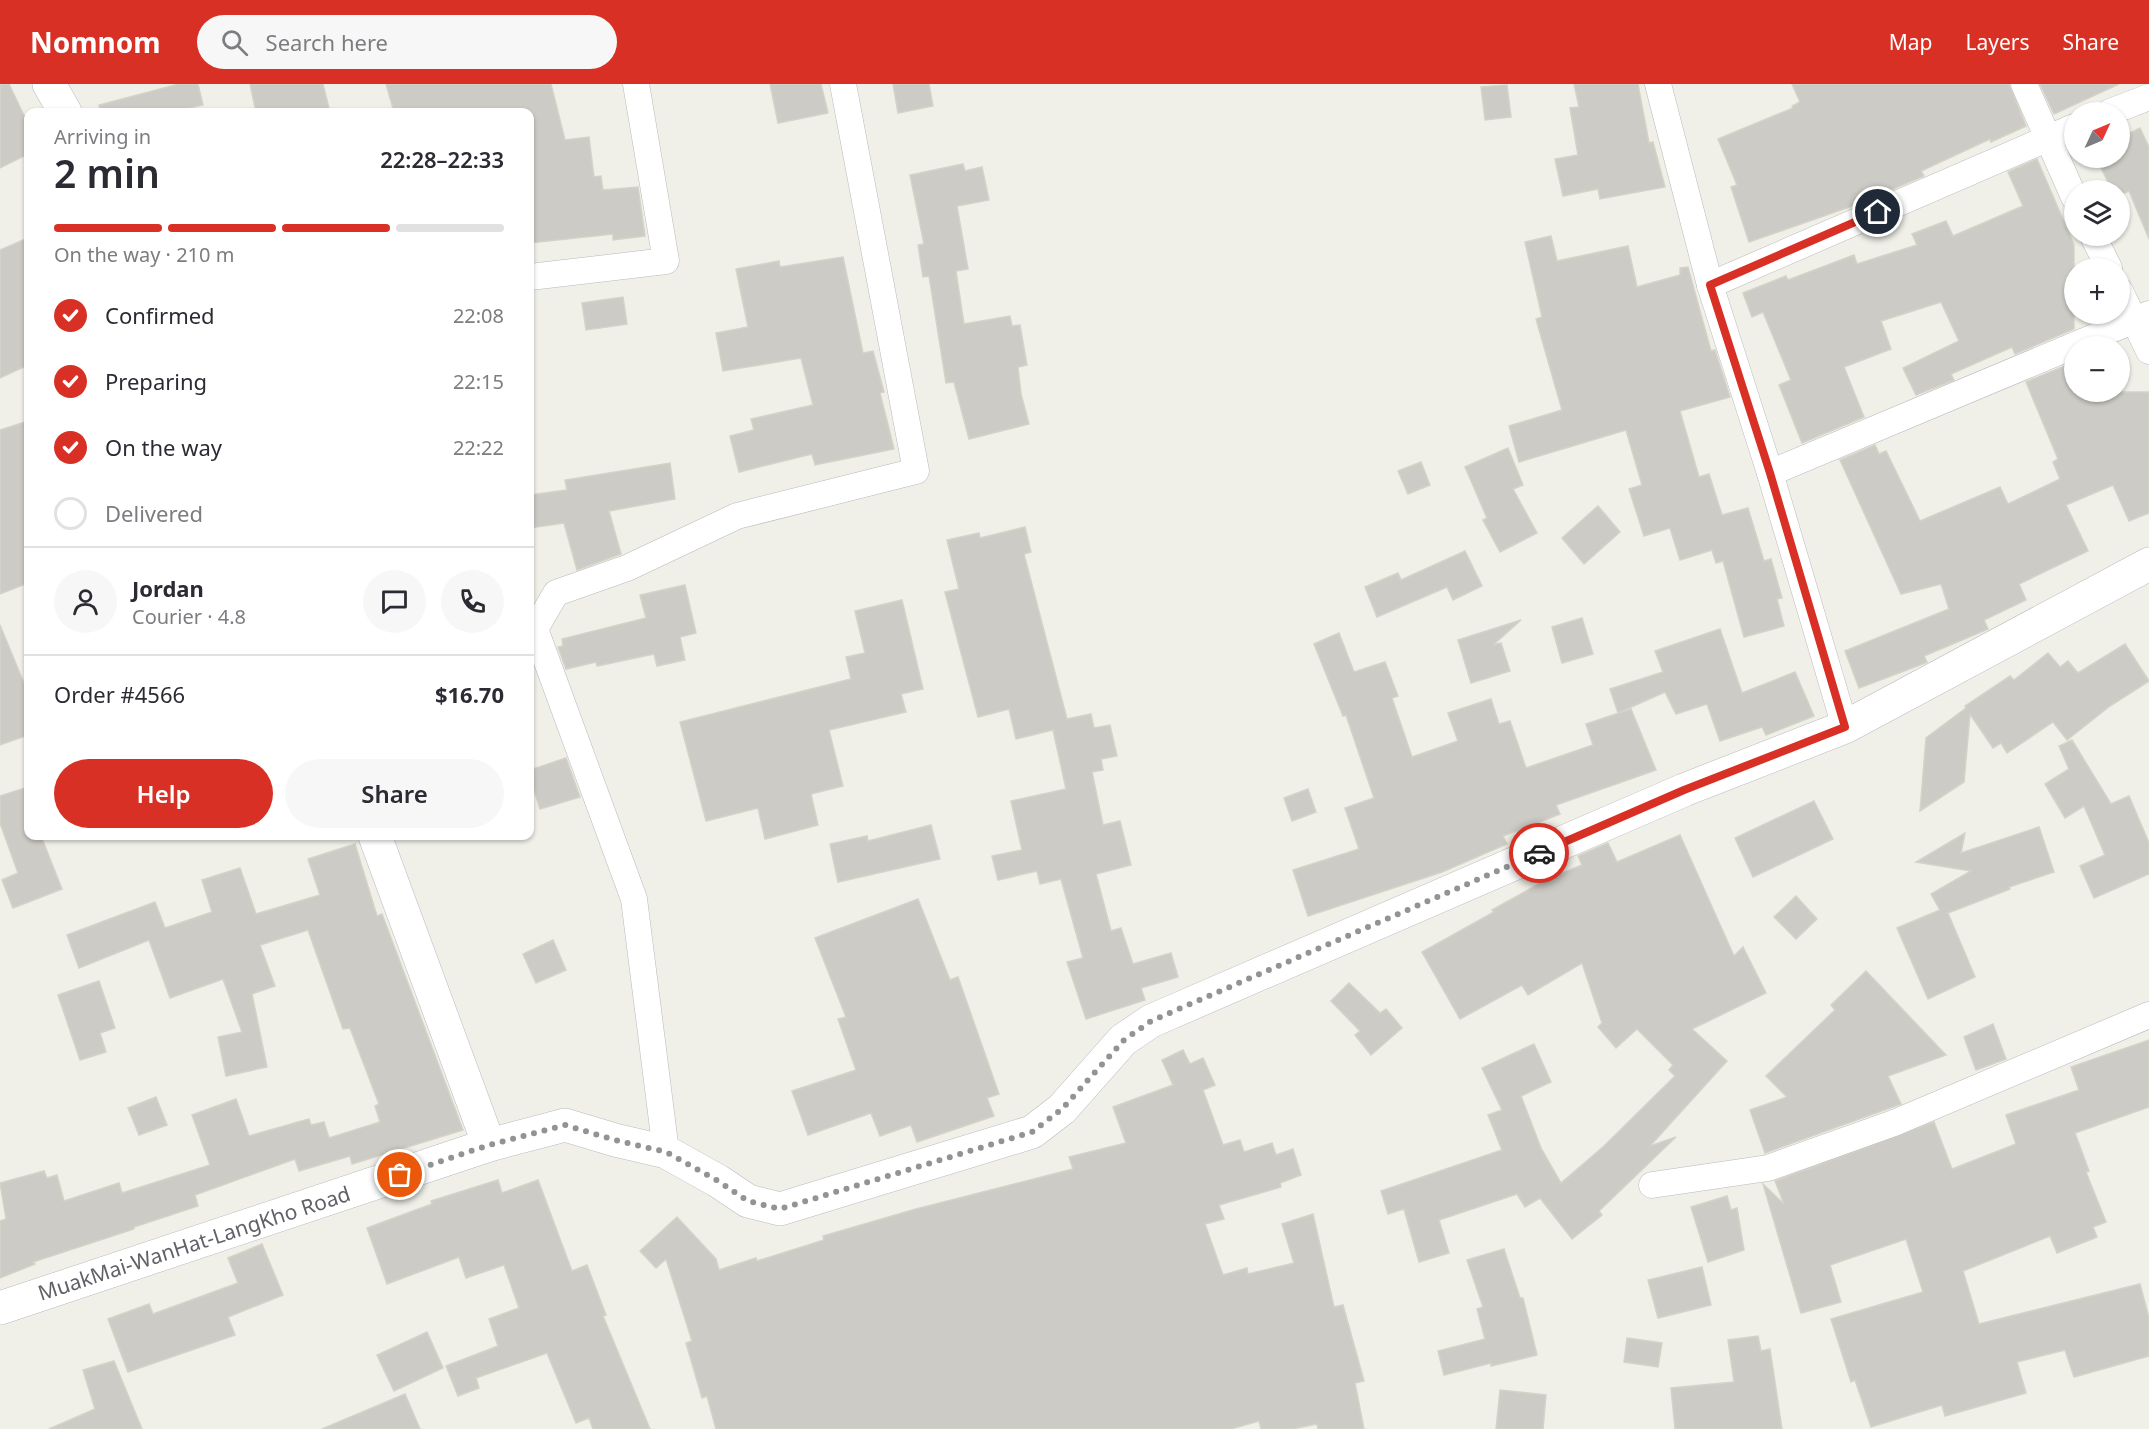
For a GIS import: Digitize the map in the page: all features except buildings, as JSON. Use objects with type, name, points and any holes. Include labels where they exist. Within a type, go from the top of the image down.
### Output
[{"type":"main road","points":[[49,84],[63,108]]},
{"type":"main road","name":"MuakMai-WanHat-LangKho Road","points":[[0,1308],[489,1145],[565,1125],[666,1152],[748,1201],[780,1209],[1032,1132],[1062,1109],[1124,1040],[1151,1021],[1684,790],[1845,727],[2149,564]]},
{"type":"main road","points":[[376,840],[489,1145]]},
{"type":"street","points":[[534,277],[666,261],[636,84]]},
{"type":"street","points":[[666,1152],[634,899],[535,629],[555,593],[627,568],[737,516],[916,471],[843,84]]},
{"type":"street","points":[[1658,84],[1710,285],[1770,473],[1845,727]]},
{"type":"street","points":[[2024,84],[2066,180]]},
{"type":"street","points":[[2130,104],[2149,97]]},
{"type":"street","points":[[1710,285],[2064,131]]},
{"type":"street","points":[[2130,303],[2141,317],[2149,351]]},
{"type":"street","points":[[1770,473],[2141,317]]},
{"type":"street","points":[[1652,1185],[1768,1168],[1894,1123],[2149,1015]]},
{"type":"way so far","points":[[400,1175],[489,1145],[565,1125],[666,1152],[748,1201],[780,1209],[1032,1132],[1062,1109],[1124,1040],[1151,1021],[1539,853]]},
{"type":"route","points":[[1539,853],[1684,790],[1845,727],[1770,473],[1710,285],[1878,212]]}]
